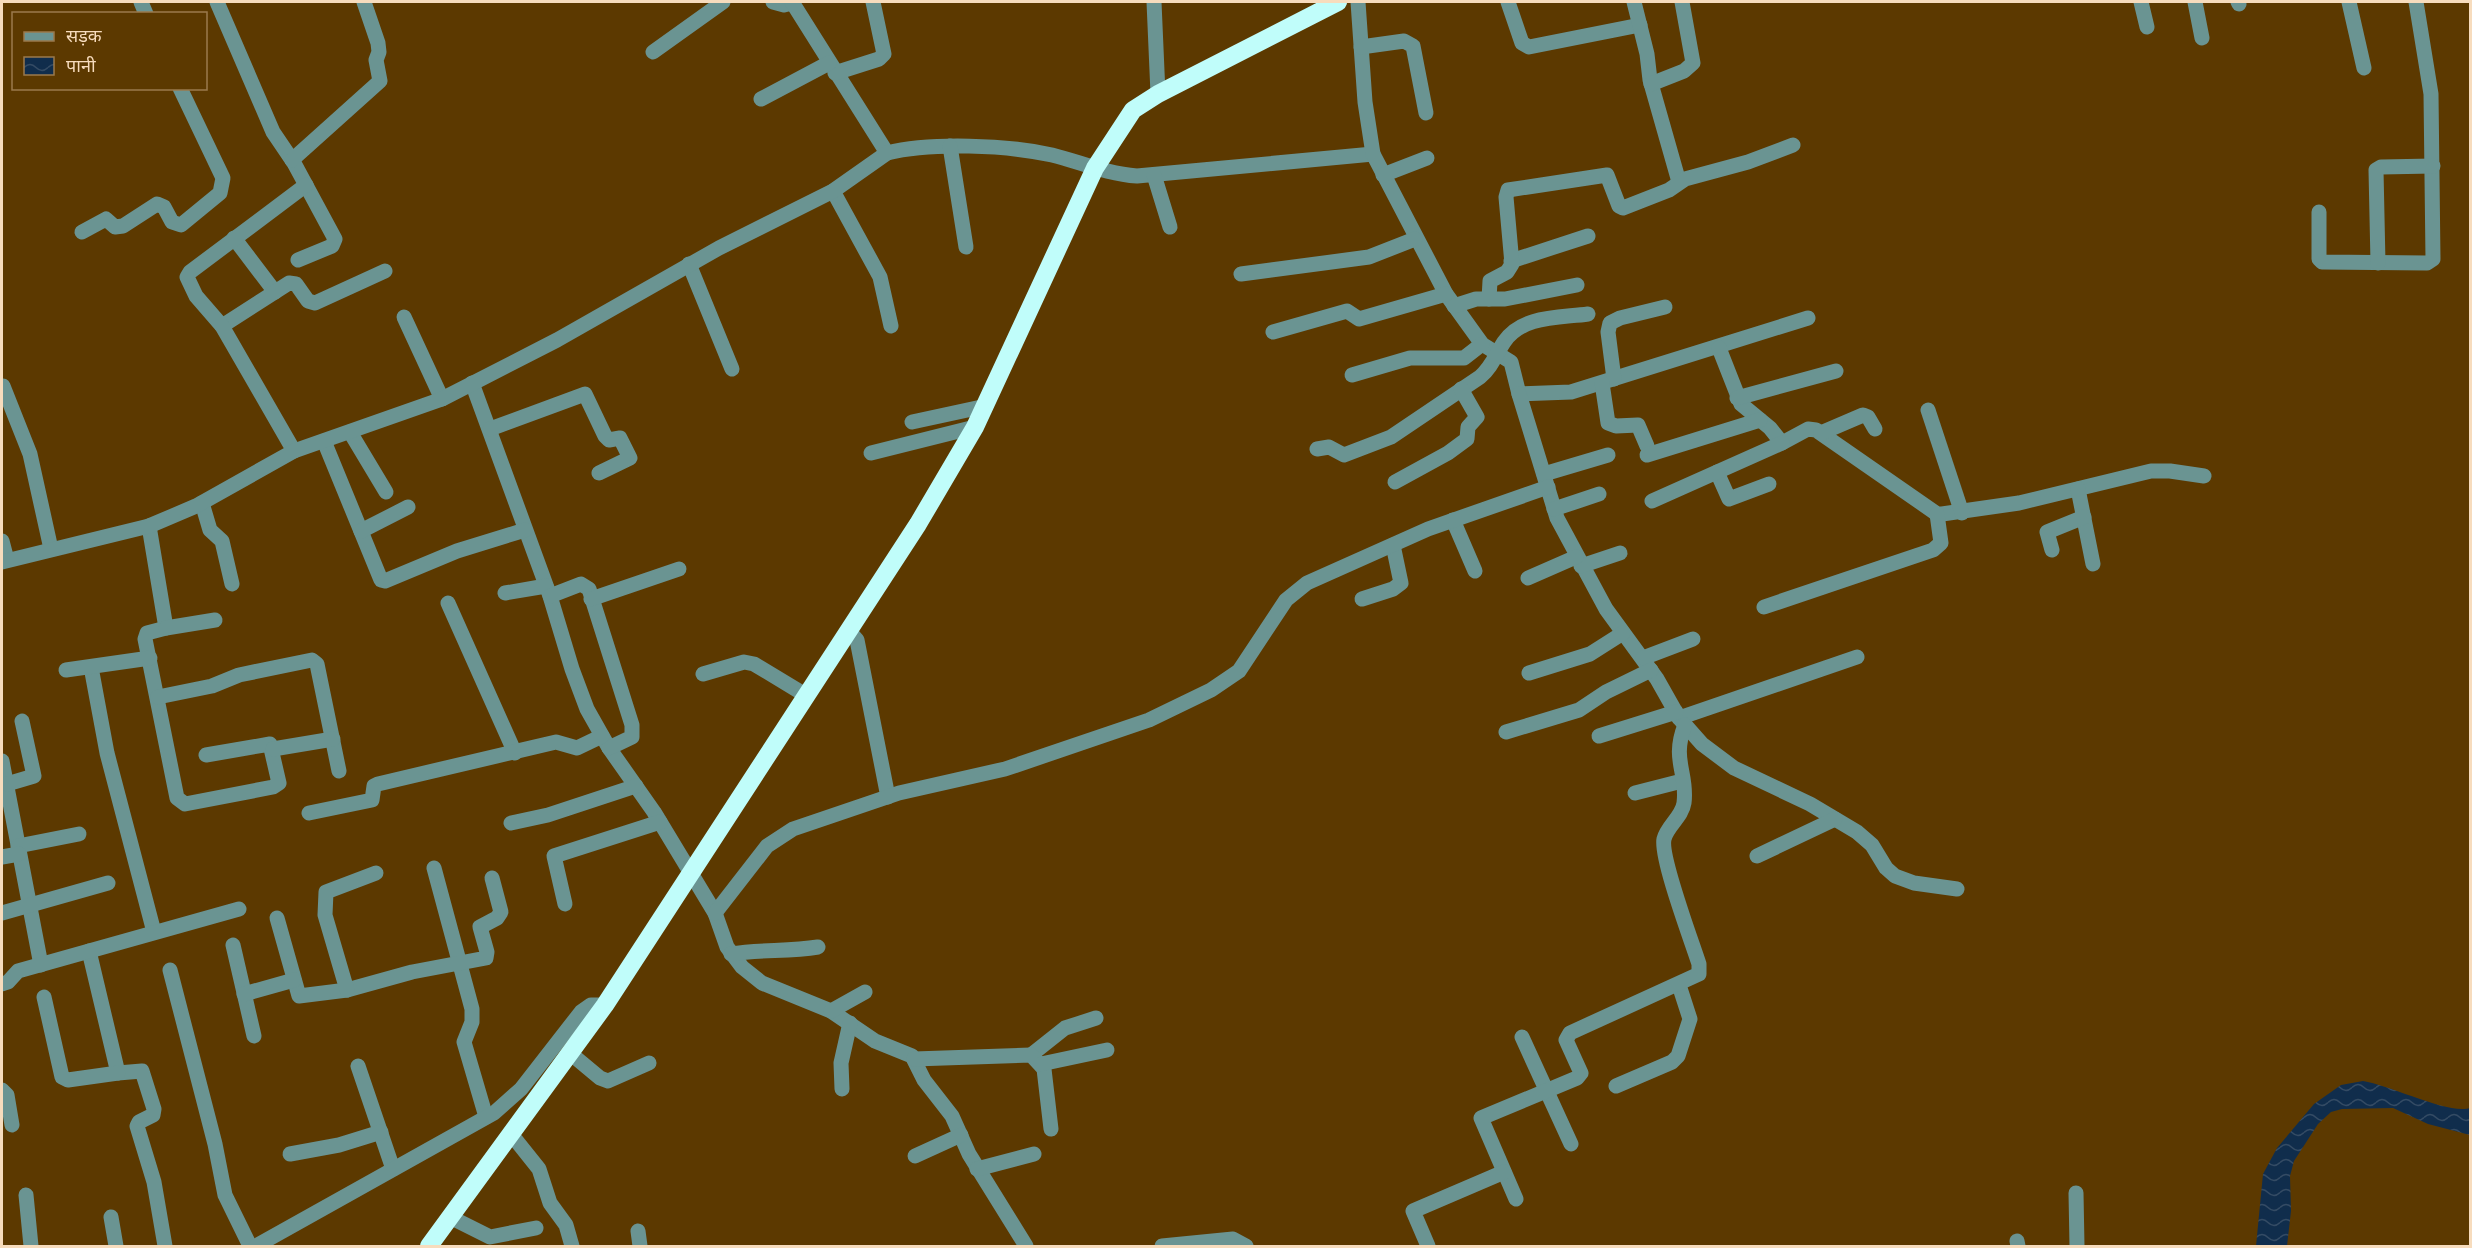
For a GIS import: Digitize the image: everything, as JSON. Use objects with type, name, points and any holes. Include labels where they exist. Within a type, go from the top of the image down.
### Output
[{"type":"highway","points":[[429,1246],[605,1005],[807,696],[852,634],[975,427],[1095,168],[1133,110],[1158,94],[1338,2]]},
{"type":"street","points":[[217,2],[268,121],[335,239],[332,246],[298,260]]},
{"type":"street","points":[[292,160],[380,81],[376,60],[379,52],[378,43],[364,2]]},
{"type":"street","points":[[653,52],[723,2]]},
{"type":"street","points":[[773,2],[784,5],[792,2],[887,153]]},
{"type":"street","points":[[761,99],[832,68],[879,59],[884,54],[873,2]]},
{"type":"street","points":[[1154,2],[1158,94]]},
{"type":"street","points":[[1358,2],[1368,129],[1373,154],[1415,239],[1450,300],[1482,344],[1498,353],[1514,368],[1519,394],[1554,509],[1578,562],[1623,633],[1647,664],[1680,718],[1702,744],[1734,768],[1787,792],[1867,839],[1895,876],[1914,883],[1957,889]]},
{"type":"street","points":[[1508,2],[1522,43],[1529,47],[1640,25]]},
{"type":"street","points":[[1634,2],[1651,84],[1679,182]]},
{"type":"street","points":[[1651,84],[1684,71],[1692,63],[1682,2]]},
{"type":"street","points":[[2141,2],[2147,27]]},
{"type":"street","points":[[2195,2],[2202,38]]},
{"type":"street","points":[[2349,2],[2364,68]]},
{"type":"street","points":[[2319,212],[2320,261],[2427,263],[2433,259],[2430,79],[2416,2]]},
{"type":"street","points":[[1361,47],[1404,41],[1413,46],[1426,113]]},
{"type":"street","points":[[82,232],[106,219],[116,227],[123,226],[157,204],[164,207],[172,222],[181,225],[220,194],[223,178],[181,90]]},
{"type":"street","points":[[1489,299],[1490,280],[1511,268],[1506,197],[1509,190],[1606,175],[1619,206],[1623,208],[1672,188],[1679,182],[1793,145]]},
{"type":"street","points":[[2,541],[4,561],[149,526],[202,503],[294,451],[442,399],[557,340],[689,264],[833,191],[887,153],[914,146],[950,146],[1032,152],[1119,175],[1154,175],[1296,159],[1373,154]]},
{"type":"street","points":[[950,146],[966,247]]},
{"type":"street","points":[[1383,175],[1427,158]]},
{"type":"street","points":[[2378,263],[2376,170],[2381,167],[2433,166]]},
{"type":"street","points":[[1154,175],[1170,227]]},
{"type":"street","points":[[294,451],[222,326],[196,297],[187,277],[190,272],[306,185]]},
{"type":"street","points":[[833,191],[880,277],[891,326]]},
{"type":"street","points":[[1511,261],[1588,236]]},
{"type":"street","points":[[234,238],[275,291]]},
{"type":"street","points":[[1240,274],[1369,257],[1415,239]]},
{"type":"street","points":[[689,264],[732,369]]},
{"type":"street","points":[[222,326],[275,291],[293,282],[308,301],[315,303],[386,271]]},
{"type":"street","points":[[1273,332],[1347,311],[1359,319],[1450,300],[1505,299],[1577,285]]},
{"type":"street","points":[[1665,307],[1620,318],[1610,323],[1608,423],[1616,426],[1638,424],[1647,451],[1760,420]]},
{"type":"street","points":[[1317,449],[1329,447],[1344,455],[1379,443],[1487,371],[1511,334],[1529,324],[1550,318],[1588,314]]},
{"type":"street","points":[[404,317],[442,399]]},
{"type":"street","points":[[1519,394],[1571,392],[1719,348],[1808,318]]},
{"type":"street","points":[[1352,375],[1410,358],[1464,358],[1482,344]]},
{"type":"street","points":[[1719,348],[1737,398],[1782,443]]},
{"type":"street","points":[[1737,398],[1836,371]]},
{"type":"street","points":[[472,383],[548,591],[587,709],[715,913],[722,938],[731,954],[742,967],[762,983],[831,1011],[875,1041],[909,1054],[914,1059],[924,1080],[952,1116],[977,1168],[1026,1246]]},
{"type":"street","points":[[3,386],[30,454],[51,549]]},
{"type":"street","points":[[1395,482],[1448,453],[1467,439],[1468,427],[1477,417],[1461,389]]},
{"type":"street","points":[[490,429],[585,394],[607,439],[620,438],[630,458],[599,473]]},
{"type":"street","points":[[912,422],[986,406]]},
{"type":"street","points":[[1928,410],[1962,513]]},
{"type":"street","points":[[1821,433],[1863,415],[1868,417],[1875,429]]},
{"type":"street","points":[[871,453],[975,427]]},
{"type":"street","points":[[1653,501],[1808,429],[1821,433],[1937,513],[1962,513],[2151,471],[2204,476]]},
{"type":"street","points":[[350,432],[386,492]]},
{"type":"street","points":[[324,441],[378,576],[385,581],[457,551],[525,530]]},
{"type":"street","points":[[715,913],[767,846],[779,836],[888,796],[1005,769],[1149,720],[1211,690],[1239,671],[1286,600],[1295,591],[1393,544],[1608,454]]},
{"type":"street","points":[[1717,472],[1727,497],[1731,499],[1769,484]]},
{"type":"street","points":[[2078,489],[2093,564]]},
{"type":"street","points":[[1554,509],[1599,494]]},
{"type":"street","points":[[202,503],[210,530],[222,541],[232,584]]},
{"type":"street","points":[[361,531],[408,507]]},
{"type":"street","points":[[1764,607],[1933,550],[1941,543],[1937,513]]},
{"type":"street","points":[[2052,549],[2048,532],[2084,517]]},
{"type":"street","points":[[1453,520],[1475,571]]},
{"type":"street","points":[[149,526],[166,628]]},
{"type":"street","points":[[1362,599],[1393,589],[1401,583],[1393,544]]},
{"type":"street","points":[[1528,578],[1578,562],[1620,554]]},
{"type":"street","points":[[591,599],[679,568]]},
{"type":"street","points":[[309,813],[368,802],[374,798],[374,786],[378,784],[556,742],[577,748],[628,740],[633,731],[588,589],[581,584],[548,591],[505,593]]},
{"type":"street","points":[[448,603],[515,753]]},
{"type":"street","points":[[206,755],[268,743],[273,749],[279,779],[276,786],[182,804],[177,798],[147,633],[215,620]]},
{"type":"street","points":[[1530,673],[1590,654],[1623,633]]},
{"type":"street","points":[[852,634],[888,796]]},
{"type":"street","points":[[1506,732],[1579,711],[1647,664],[1693,639]]},
{"type":"street","points":[[1599,736],[1680,718],[1857,657]]},
{"type":"street","points":[[66,670],[150,658]]},
{"type":"street","points":[[158,697],[212,686],[239,675],[312,660],[316,664],[339,771]]},
{"type":"street","points":[[703,674],[744,662],[754,664],[807,696]]},
{"type":"street","points":[[91,667],[107,753],[154,932]]},
{"type":"street","points":[[1516,1199],[1481,1118],[1547,1092],[1580,1075],[1566,1040],[1570,1033],[1696,977],[1700,969],[1664,846],[1665,835],[1684,806],[1678,747],[1680,718]]},
{"type":"street","points":[[6,789],[34,776],[22,721]]},
{"type":"street","points":[[273,749],[333,740]]},
{"type":"street","points":[[2,761],[41,965]]},
{"type":"street","points":[[1635,793],[1682,782]]},
{"type":"street","points":[[510,823],[548,815],[636,786]]},
{"type":"street","points":[[1757,856],[1835,819]]},
{"type":"street","points":[[565,904],[554,856],[660,822]]},
{"type":"street","points":[[2,857],[19,850],[79,834]]},
{"type":"street","points":[[434,868],[473,1016],[464,1041],[486,1117]]},
{"type":"street","points":[[347,990],[325,915],[326,892],[376,873]]},
{"type":"street","points":[[277,918],[297,993],[301,997],[347,990],[412,972],[483,960],[487,956],[480,927],[497,918],[501,912],[492,878]]},
{"type":"street","points":[[2,913],[108,883]]},
{"type":"street","points":[[2,984],[18,971],[239,909]]},
{"type":"street","points":[[233,945],[254,1036]]},
{"type":"street","points":[[731,954],[763,949],[790,951],[818,947]]},
{"type":"street","points":[[89,951],[118,1073]]},
{"type":"street","points":[[170,970],[215,1144],[225,1195],[250,1246]]},
{"type":"street","points":[[244,994],[294,980]]},
{"type":"street","points":[[1616,1086],[1672,1062],[1677,1056],[1690,1019],[1679,985]]},
{"type":"street","points":[[831,1011],[865,992]]},
{"type":"street","points":[[44,997],[62,1077],[68,1080],[139,1070],[145,1077],[154,1113],[137,1126],[154,1182],[165,1246]]},
{"type":"street","points":[[256,1246],[486,1117],[521,1089],[586,1008],[605,1005]]},
{"type":"street","points":[[1051,1129],[1036,1059],[1055,1034],[1096,1018]]},
{"type":"street","points":[[842,1089],[842,1063],[850,1023]]},
{"type":"street","points":[[1522,1037],[1571,1144]]},
{"type":"street","points":[[914,1059],[1036,1059],[1107,1050]]},
{"type":"street","points":[[570,1053],[600,1078],[609,1081],[649,1063]]},
{"type":"street","points":[[358,1066],[393,1169]]},
{"type":"street","points":[[2,1090],[7,1095],[12,1125]]},
{"type":"street","points":[[290,1154],[381,1132]]},
{"type":"street","points":[[511,1134],[539,1169],[550,1203],[566,1225],[572,1246]]},
{"type":"street","points":[[915,1156],[961,1136]]},
{"type":"street","points":[[977,1168],[1034,1154]]},
{"type":"street","points":[[1428,1246],[1413,1211],[1504,1172]]},
{"type":"street","points":[[2076,1193],[2077,1246]]},
{"type":"street","points":[[26,1196],[31,1246]]},
{"type":"street","points":[[450,1217],[490,1237],[536,1228]]},
{"type":"street","points":[[111,1218],[116,1246]]},
{"type":"street","points":[[638,1231],[640,1246]]},
{"type":"street","points":[[1162,1246],[1233,1239],[1246,1246]]},
{"type":"water","points":[[2363,1081],[2434,1104],[2460,1109],[2470,1108],[2470,1135],[2428,1124],[2393,1108],[2342,1109],[2331,1112],[2318,1124],[2294,1161],[2290,1176],[2291,1211],[2287,1246],[2256,1246],[2263,1174],[2277,1148],[2314,1104],[2341,1085]]}]
